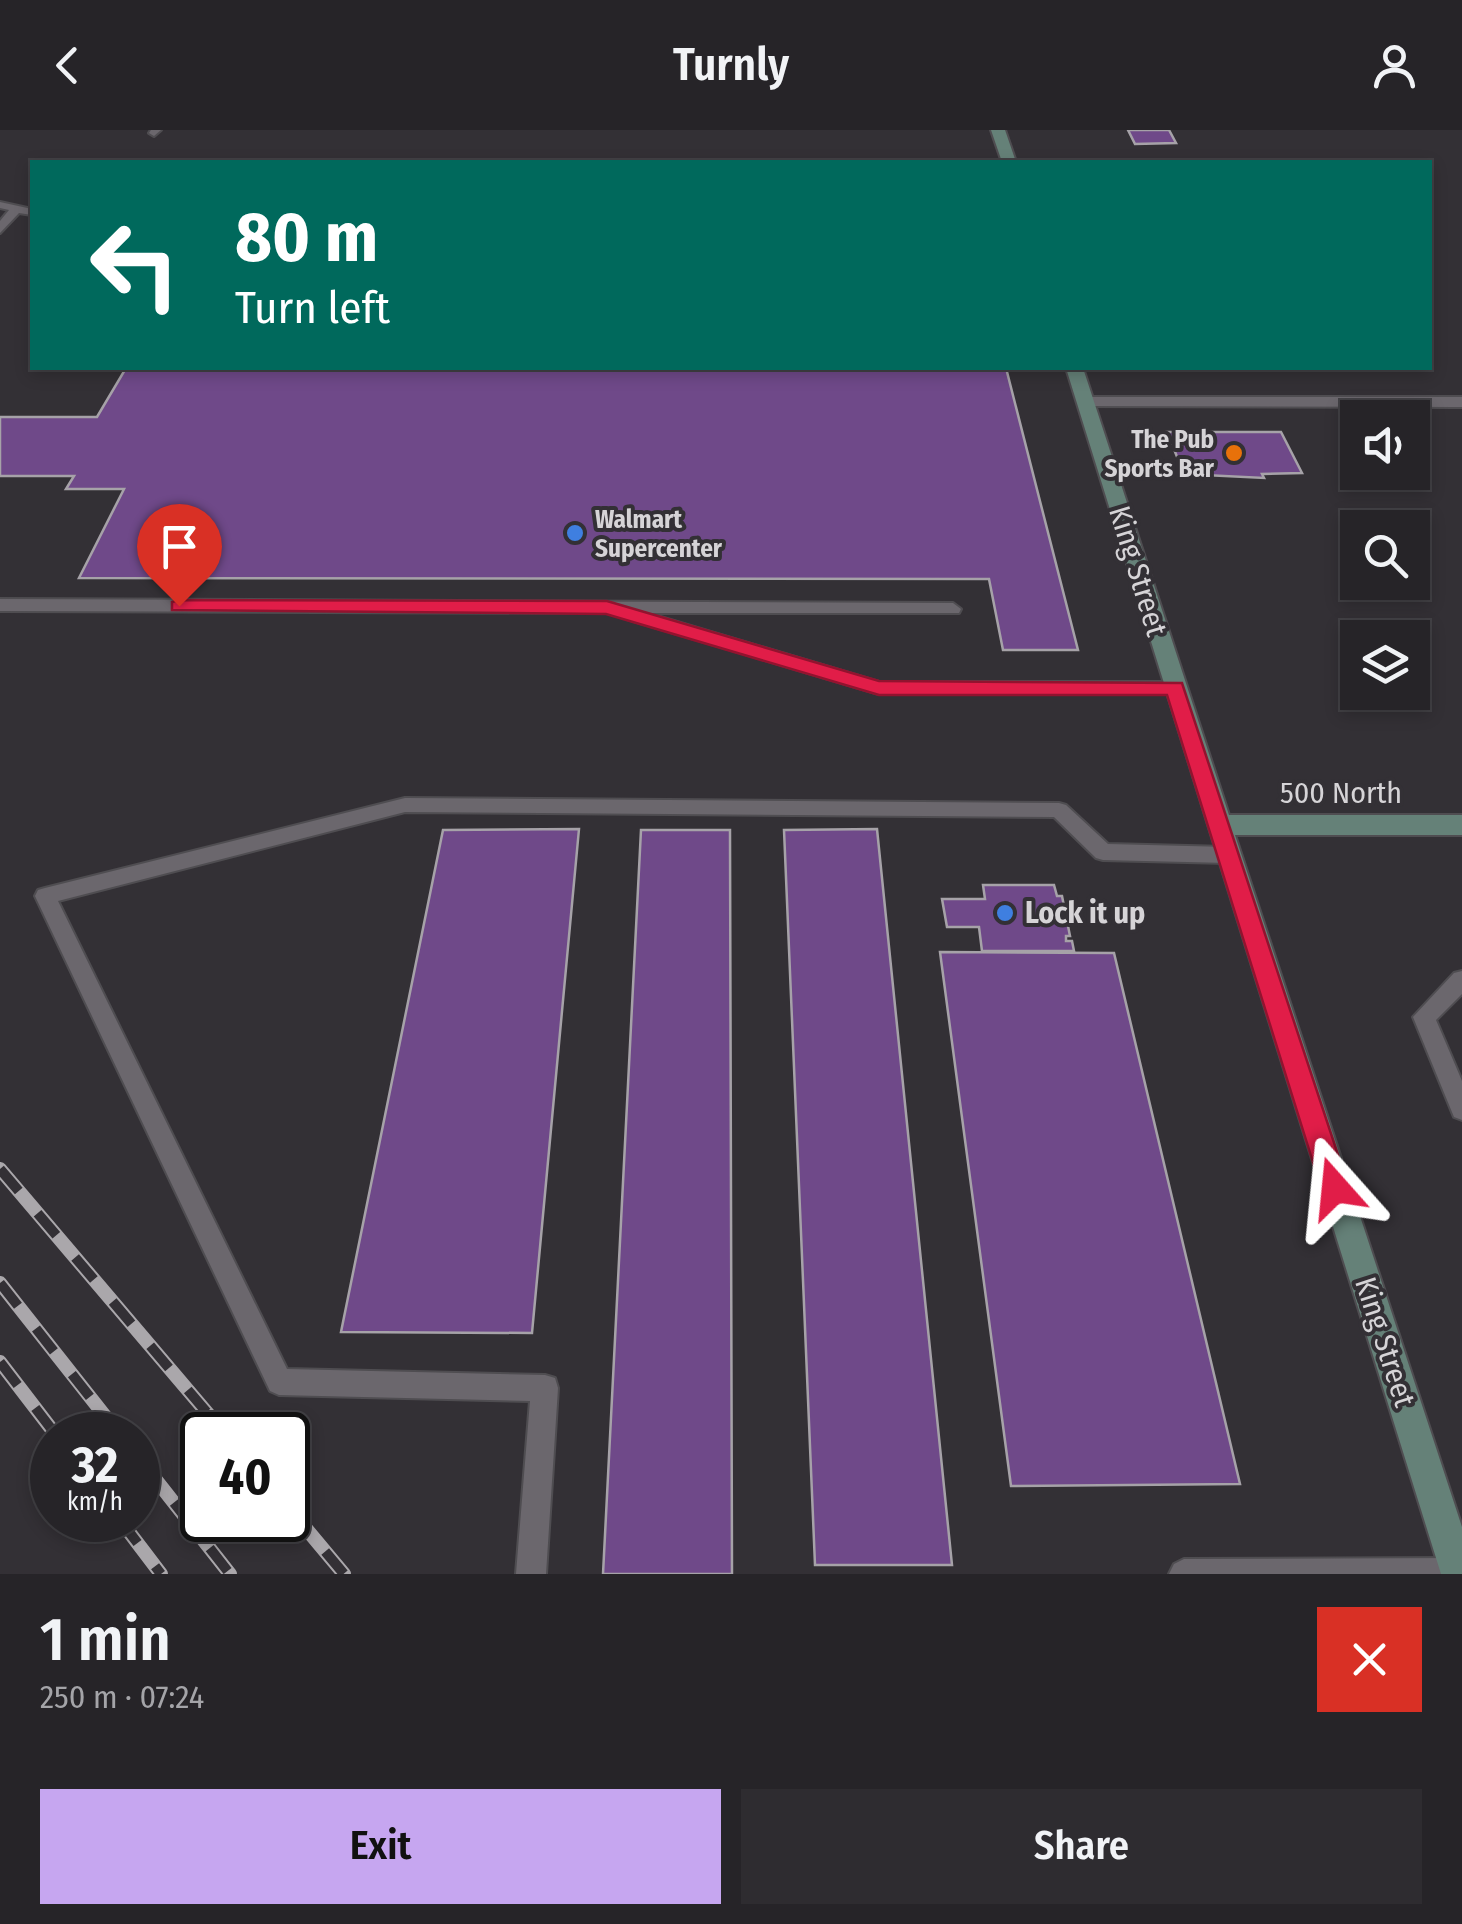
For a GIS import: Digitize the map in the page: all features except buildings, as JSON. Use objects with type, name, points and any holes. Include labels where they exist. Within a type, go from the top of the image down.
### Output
[{"type":"street","points":[[998,130],[1007,160]]},
{"type":"street","name":"King Street","points":[[1075,370],[1459,1573]]},
{"type":"street","points":[[1085,402],[1462,402]]},
{"type":"street","name":"500 North","points":[[1224,840],[1462,826]]},
{"type":"lane","points":[[0,206],[30,212]]},
{"type":"lane","points":[[0,229],[16,209]]},
{"type":"lane","points":[[0,605],[954,609]]},
{"type":"lane","points":[[607,608],[879,688],[1174,688]]},
{"type":"lane","points":[[531,1574],[545,1388],[279,1382],[45,896],[405,805],[1059,810],[1103,852],[1224,840]]},
{"type":"lane","points":[[1462,980],[1424,1017],[1462,1109]]},
{"type":"lane","points":[[1184,1574],[1459,1573]]},
{"type":"railway","points":[[0,1169],[206,1412]]},
{"type":"railway","points":[[0,1283],[102,1412]]},
{"type":"railway","points":[[0,1362],[38,1412]]},
{"type":"railway","points":[[160,1485],[230,1574]]},
{"type":"railway","points":[[310,1533],[344,1574]]},
{"type":"railway","points":[[137,1542],[161,1574]]},
{"type":"place","name":"The Pub Sports Bar","points":[[1234,453]]},
{"type":"place","name":"Walmart Supercenter","points":[[575,533]]},
{"type":"place","name":"Lock it up","points":[[1005,913]]},
{"type":"route","points":[[179,606],[607,608],[879,688],[1174,688],[1335,1188]]}]
